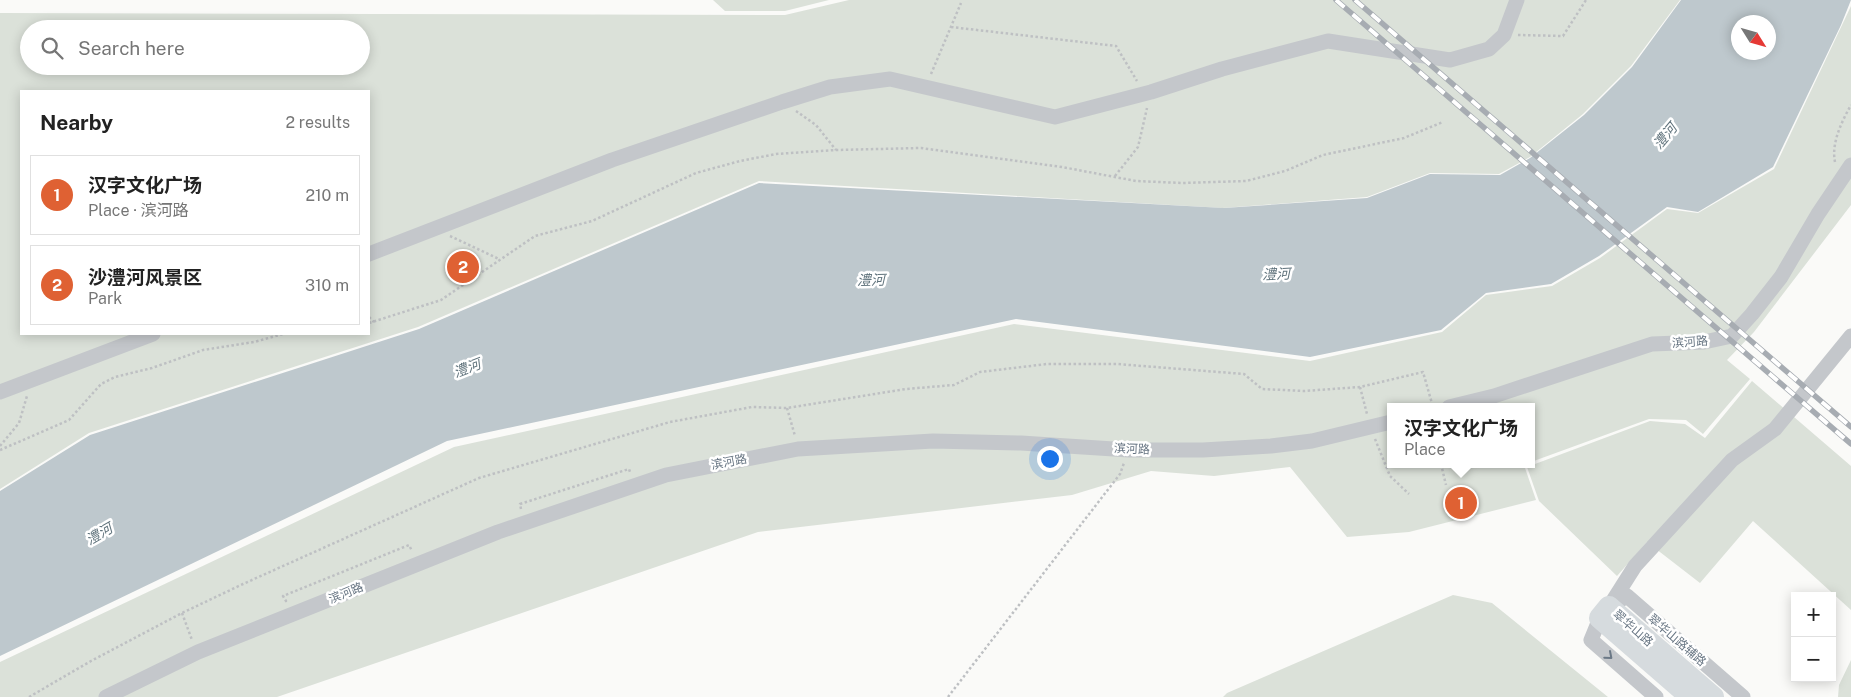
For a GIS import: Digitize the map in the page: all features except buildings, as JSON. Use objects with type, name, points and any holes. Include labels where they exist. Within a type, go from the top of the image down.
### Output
[{"type":"main road","name":"翠华山路","points":[[1605,612],[1690,697]]},
{"type":"main road","name":"翠华山路","points":[[1605,612],[1713,697]]},
{"type":"street","points":[[370,254],[612,160],[830,87],[890,79],[925,86],[1000,106],[1055,117],[1147,93],[1222,69],[1328,41],[1450,60],[1489,49],[1504,34],[1517,0]]},
{"type":"street","name":"滨河路","points":[[1465,403],[1494,396],[1652,344],[1704,342],[1732,336],[1781,278],[1818,214],[1848,170]]},
{"type":"street","points":[[0,392],[150,335]]},
{"type":"street","points":[[1656,697],[1591,640],[1605,612],[1635,566],[1732,460],[1775,429],[1851,336]]},
{"type":"street","name":"滨河路","points":[[106,697],[198,652],[498,532],[657,478],[798,449],[933,440],[1129,450],[1203,450],[1271,446],[1312,441],[1387,423]]},
{"type":"street","name":"翠华山路辅路","points":[[1605,612],[1627,596],[1743,697]]},
{"type":"path","points":[[1504,34],[1563,36],[1586,0]]},
{"type":"path","points":[[925,86],[961,3]]},
{"type":"path","points":[[951,27],[1116,46],[1147,93],[1138,146],[1115,176]]},
{"type":"path","points":[[782,102],[816,124],[836,150]]},
{"type":"path","points":[[1848,170],[1835,163],[1833,151],[1851,105]]},
{"type":"path","points":[[370,323],[441,300],[535,236],[592,221],[696,173],[740,161],[776,154],[836,150],[921,148],[1062,167],[1136,181],[1182,183],[1246,181],[1284,171],[1323,155],[1404,138],[1443,122]]},
{"type":"path","points":[[436,228],[463,243],[499,259]]},
{"type":"path","points":[[370,317],[374,322]]},
{"type":"path","points":[[0,448],[69,420],[101,384],[115,377],[152,368],[203,350],[254,342],[279,335]]},
{"type":"path","points":[[1423,372],[1432,403]]},
{"type":"path","points":[[0,448],[20,423],[31,380]]},
{"type":"path","points":[[1360,387],[1371,427],[1390,476],[1410,494]]},
{"type":"path","points":[[787,408],[798,449]]},
{"type":"path","points":[[948,697],[1120,474],[1129,450]]},
{"type":"path","points":[[1442,468],[1446,486]]},
{"type":"path","points":[[182,613],[198,652]]},
{"type":"shaded area","points":[[713,0],[829,0],[785,11],[725,11]]},
{"type":"shaded area","points":[[849,0],[1680,0],[1631,66],[1583,114],[1530,157],[1499,174],[1430,173],[1367,197],[1223,208],[759,181],[418,327],[89,433],[0,489],[0,13],[785,15]]},
{"type":"shaded area","points":[[1851,6],[1851,205],[1754,332],[1727,360],[1750,379],[1703,434],[1686,420],[1649,419],[1535,461],[1535,403],[1387,403],[1387,468],[1525,468],[1536,500],[1409,532],[1347,537],[1290,467],[1214,476],[1151,471],[1072,495],[758,532],[277,697],[0,697],[0,662],[454,447],[1014,324],[1310,361],[1442,332],[1486,295],[1552,286],[1600,258],[1667,209],[1698,213],[1774,169]]},
{"type":"shaded area","points":[[1752,381],[1851,466],[1851,610],[1836,596],[1836,592],[1831,592],[1753,521],[1700,583],[1647,542],[1617,576],[1539,501],[1527,468],[1535,468],[1535,464],[1650,421],[1685,424],[1705,438]]},
{"type":"shaded area","points":[[1453,595],[1492,603],[1608,697],[1223,697],[1227,693]]},
{"type":"shaded area","points":[[1851,660],[1851,697],[1838,697],[1839,685]]},
{"type":"water","name":"澧河","points":[[1681,0],[1851,0],[1841,25],[1773,167],[1698,212],[1667,207],[1599,256],[1551,284],[1486,293],[1441,330],[1310,357],[1016,319],[447,441],[0,656],[0,491],[90,435],[419,329],[759,183],[1224,208],[1367,198],[1430,174],[1500,175],[1530,158],[1584,115],[1632,67]]},
{"type":"railway","points":[[1336,0],[1851,444]]},
{"type":"railway","points":[[1355,0],[1851,427]]},
{"type":"place","name":"沙澧河风景区","points":[[463,267]]},
{"type":"place","name":"汉字文化广场","points":[[1461,503]]}]
